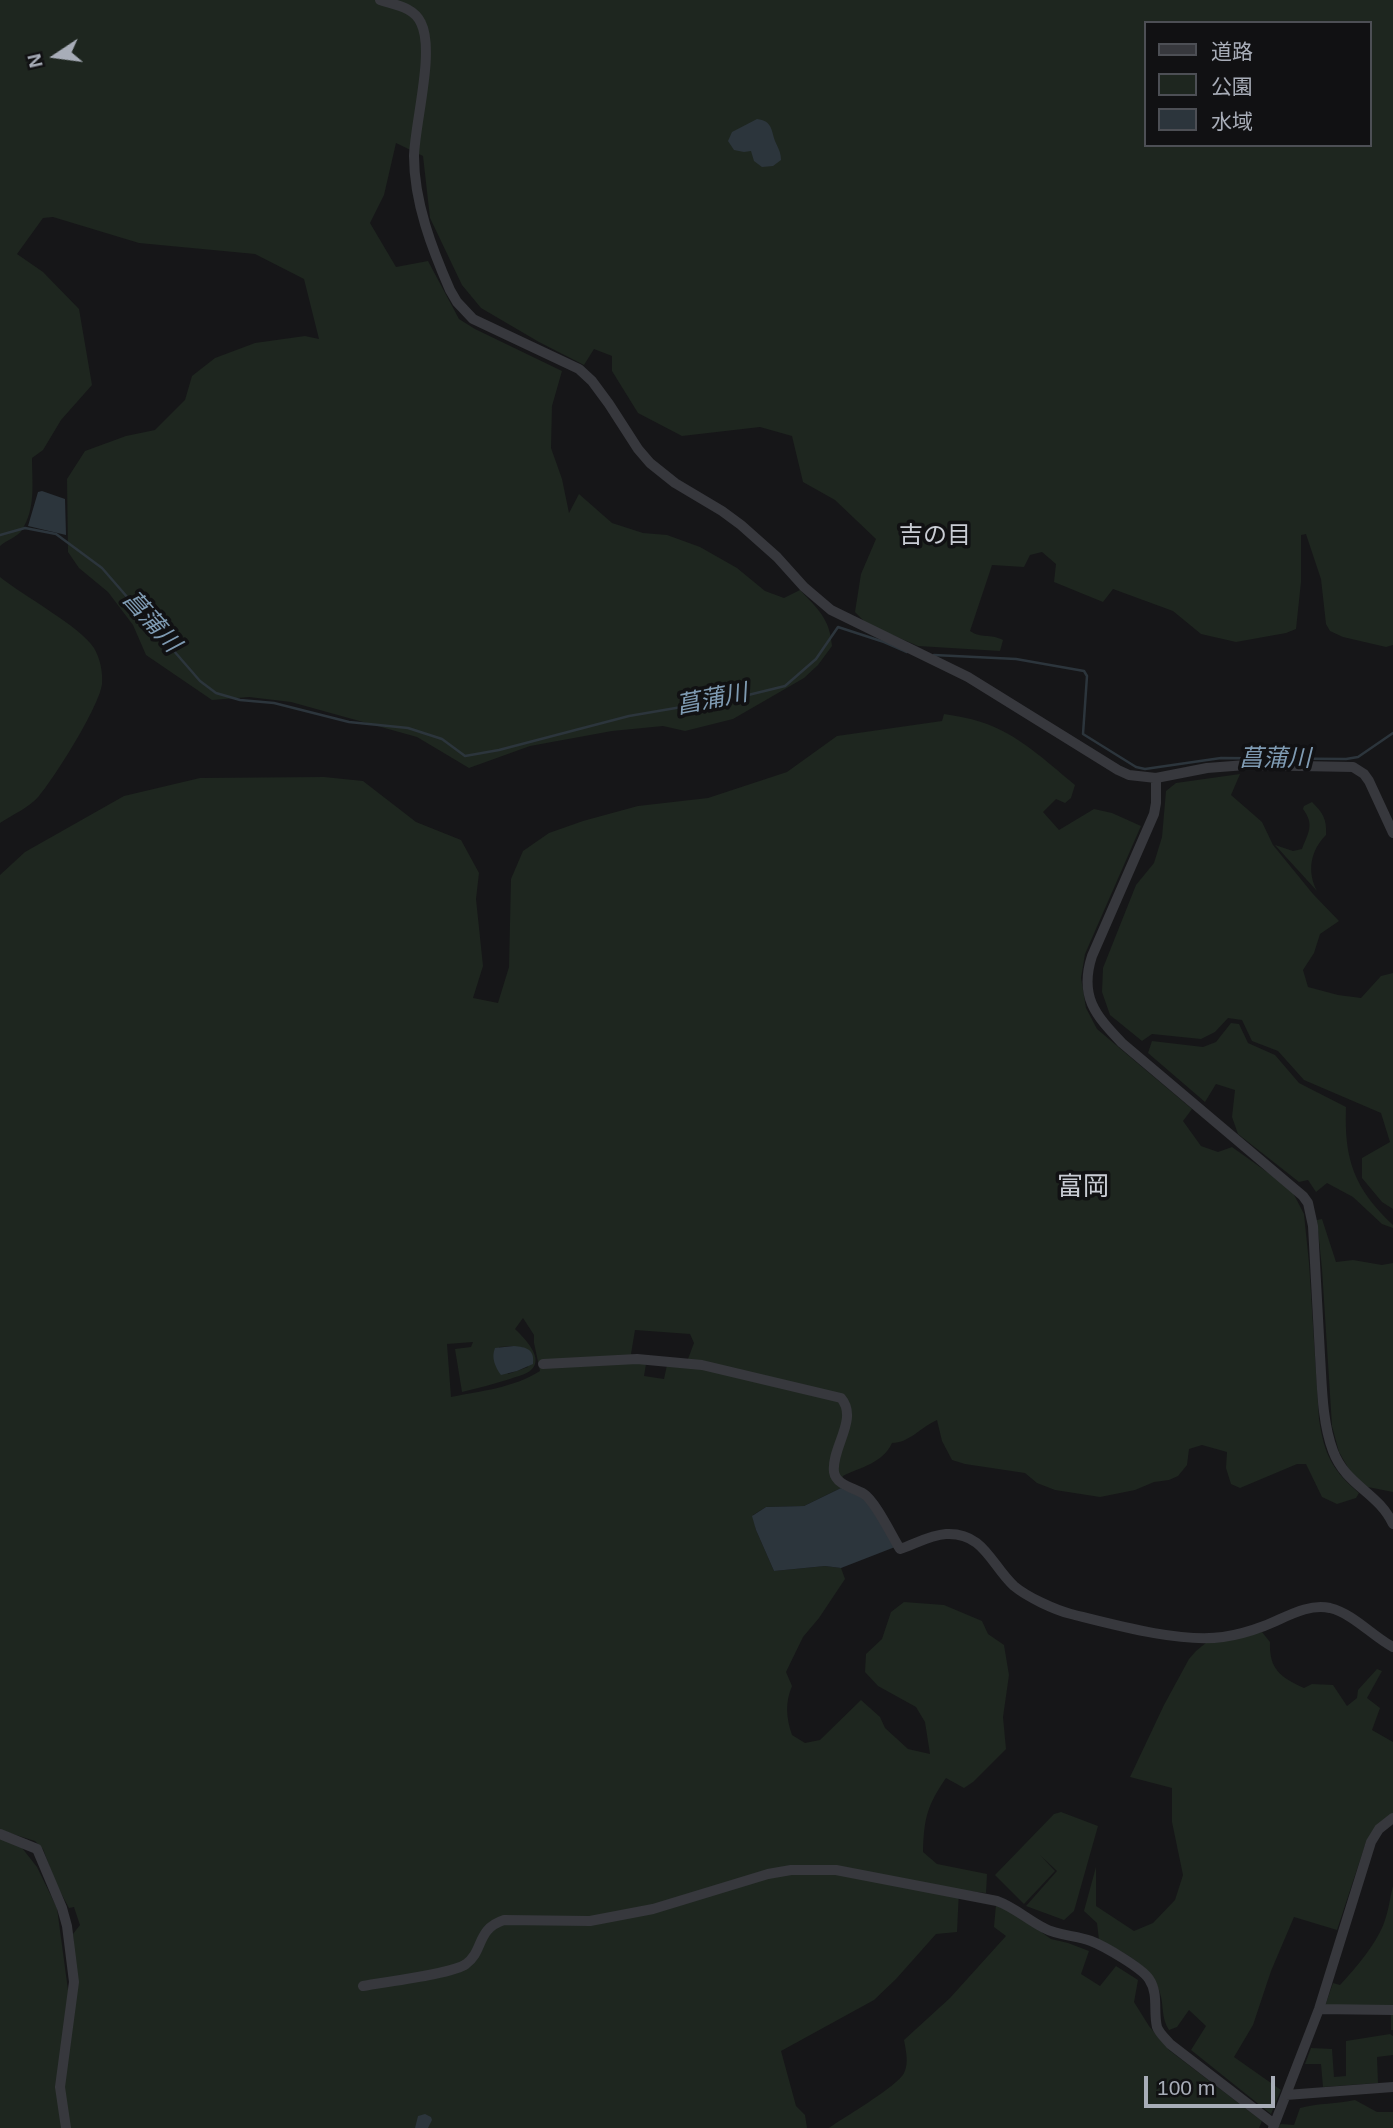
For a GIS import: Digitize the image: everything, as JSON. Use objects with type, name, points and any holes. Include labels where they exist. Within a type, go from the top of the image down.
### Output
[{"type":"street","points":[[380,0],[410,10],[422,24],[426,50],[414,155],[416,186],[425,222],[445,279],[465,312],[487,327],[579,369],[610,404],[650,463],[741,525],[777,557],[811,594],[831,610],[968,677],[1129,775],[1157,778],[1207,768],[1247,765],[1353,767],[1369,781],[1393,833]]},
{"type":"street","points":[[1157,778],[1154,814],[1092,956],[1088,968],[1087,993],[1102,1022],[1122,1043],[1308,1203],[1313,1226],[1322,1385],[1332,1450],[1351,1481],[1377,1501],[1393,1524]]},
{"type":"street","points":[[542,1364],[637,1359],[684,1363],[841,1398],[847,1405],[848,1414],[835,1458],[834,1474],[838,1481],[869,1498],[900,1549],[946,1534],[971,1539],[979,1543],[1015,1587],[1067,1613],[1123,1626],[1202,1639],[1239,1634],[1308,1609],[1330,1608],[1343,1613],[1393,1647]]},
{"type":"street","points":[[363,1986],[466,1965],[484,1933],[494,1923],[505,1920],[590,1921],[653,1909],[768,1874],[791,1870],[836,1870],[997,1901],[1047,1930],[1090,1941],[1133,1965],[1151,1982],[1155,1994],[1157,2027],[1170,2044],[1273,2126],[1319,2009],[1371,1842],[1379,1829],[1393,1818]]},
{"type":"street","points":[[0,1834],[37,1849],[66,1923],[74,1982],[60,2087],[66,2128]]},
{"type":"street","points":[[1319,2009],[1393,2010]]},
{"type":"street","points":[[1286,2095],[1393,2087]]},
{"type":"green space","points":[[0,0],[1393,0],[1393,645],[1386,647],[1343,637],[1330,631],[1326,624],[1321,579],[1306,534],[1301,535],[1301,582],[1296,629],[1286,633],[1236,642],[1201,634],[1173,611],[1113,589],[1103,602],[1054,582],[1056,564],[1042,552],[1030,555],[1024,567],[992,565],[970,631],[1003,640],[1000,651],[918,646],[867,624],[855,612],[861,574],[876,539],[835,500],[803,482],[792,436],[760,427],[682,436],[638,413],[612,371],[612,356],[594,349],[584,365],[481,308],[462,285],[430,218],[423,156],[396,143],[384,195],[370,223],[396,267],[428,261],[459,319],[562,371],[552,406],[551,448],[562,479],[569,513],[579,494],[612,523],[643,533],[667,535],[700,547],[737,568],[765,591],[784,598],[800,590],[822,615],[831,637],[832,646],[818,665],[804,678],[733,719],[685,731],[663,726],[612,731],[530,746],[469,768],[417,737],[291,702],[249,697],[212,700],[146,655],[133,625],[108,592],[79,568],[68,552],[67,479],[85,451],[126,436],[155,430],[185,400],[192,376],[215,358],[255,343],[305,336],[319,339],[304,279],[255,254],[139,243],[53,217],[43,218],[17,254],[43,272],[79,309],[92,385],[61,420],[43,450],[32,458],[32,495],[29,513],[20,532],[0,546]]},
{"type":"green space","points":[[0,577],[87,640],[98,656],[102,684],[85,725],[46,787],[31,804],[0,823]]},
{"type":"green space","points":[[944,714],[972,719],[1007,733],[1075,785],[1071,798],[1065,803],[1056,799],[1043,812],[1059,830],[1094,809],[1112,813],[1141,826],[1085,954],[1081,978],[1086,1008],[1097,1029],[1192,1109],[1183,1121],[1201,1146],[1218,1152],[1232,1147],[1291,1189],[1304,1214],[1321,1431],[1327,1452],[1336,1469],[1359,1493],[1356,1498],[1337,1504],[1322,1497],[1306,1464],[1297,1464],[1240,1488],[1231,1484],[1226,1468],[1227,1452],[1202,1445],[1189,1449],[1187,1465],[1178,1476],[1169,1480],[1100,1497],[1055,1490],[1037,1483],[1025,1473],[952,1460],[942,1441],[937,1420],[909,1438],[892,1443],[877,1460],[843,1476],[841,1488],[804,1506],[766,1507],[753,1515],[756,1530],[774,1571],[825,1566],[841,1568],[845,1579],[803,1637],[786,1672],[792,1686],[787,1710],[792,1735],[805,1743],[820,1740],[861,1700],[908,1749],[930,1754],[925,1722],[916,1707],[878,1686],[865,1672],[866,1654],[882,1639],[891,1612],[904,1602],[944,1605],[982,1621],[988,1634],[1004,1645],[1009,1675],[1003,1717],[1006,1749],[964,1788],[946,1778],[931,1805],[924,1830],[923,1852],[937,1864],[987,1874],[986,1893],[959,1890],[957,1932],[936,1934],[874,2000],[781,2051],[796,2106],[805,2115],[807,2128],[0,2128],[0,1834],[19,1844],[37,1867],[57,1908],[68,1990],[77,1994],[73,1934],[80,1925],[74,1907],[69,1908],[56,1884],[43,1849],[35,1841],[0,1830],[0,875],[25,852],[124,796],[200,778],[324,777],[363,781],[416,822],[461,840],[479,873],[476,899],[483,966],[473,998],[498,1003],[509,967],[511,879],[523,851],[549,833],[638,806],[708,798],[787,772],[837,736],[942,721]],"holes":[[[523,1318],[534,1335],[540,1371],[508,1385],[451,1397],[447,1344],[473,1342],[471,1347],[455,1349],[462,1392],[510,1379],[531,1370],[536,1360],[534,1354],[515,1329]],[[635,1330],[690,1334],[694,1343],[688,1359],[667,1365],[664,1379],[644,1376],[646,1364],[640,1356],[631,1354]],[[514,1346],[528,1367],[508,1374],[499,1347]]]},
{"type":"green space","points":[[1240,774],[1231,795],[1262,822],[1273,845],[1339,921],[1320,934],[1314,953],[1303,970],[1308,987],[1361,998],[1381,976],[1393,973],[1393,1209],[1382,1202],[1362,1178],[1362,1158],[1390,1142],[1381,1113],[1304,1080],[1278,1051],[1252,1041],[1242,1020],[1228,1018],[1215,1032],[1201,1039],[1152,1034],[1142,1041],[1110,1015],[1102,992],[1103,968],[1136,885],[1154,863],[1162,837],[1166,791],[1176,783]]},
{"type":"green space","points":[[1312,802],[1324,817],[1326,825],[1326,835],[1316,848],[1311,869],[1317,891],[1275,845],[1293,851],[1302,849],[1310,824],[1303,809]]},
{"type":"green space","points":[[1231,1023],[1239,1024],[1248,1043],[1275,1055],[1299,1083],[1346,1107],[1347,1143],[1354,1172],[1369,1198],[1393,1228],[1382,1224],[1353,1197],[1327,1183],[1316,1192],[1308,1180],[1299,1182],[1238,1134],[1232,1117],[1235,1090],[1216,1084],[1205,1102],[1148,1053],[1152,1041],[1203,1047],[1216,1042]]},
{"type":"green space","points":[[1322,1219],[1336,1262],[1353,1260],[1382,1265],[1393,1263],[1393,1492],[1363,1486],[1339,1452],[1332,1426],[1317,1220]]},
{"type":"green space","points":[[1262,1632],[1270,1642],[1274,1666],[1282,1676],[1304,1688],[1312,1684],[1333,1685],[1347,1706],[1357,1698],[1358,1690],[1377,1669],[1382,1671],[1367,1698],[1380,1708],[1372,1730],[1393,1742],[1393,1815],[1378,1825],[1366,1842],[1337,1930],[1294,1917],[1271,1971],[1253,2025],[1234,2057],[1281,2090],[1271,2114],[1191,2050],[1206,2026],[1189,2010],[1177,2027],[1169,2030],[1156,1983],[1136,1960],[1099,1940],[1097,1923],[1084,1911],[1096,1867],[1096,1906],[1134,1931],[1153,1923],[1175,1900],[1183,1875],[1172,1822],[1172,1788],[1130,1777],[1164,1705],[1196,1651],[1207,1642]]},
{"type":"green space","points":[[1061,1812],[1098,1826],[1074,1911],[1064,1920],[1026,1906],[1057,1871],[1040,1855],[1055,1871],[1024,1904],[995,1875],[1054,1814]]},
{"type":"green space","points":[[1393,1886],[1391,2030],[1391,2005],[1325,2006],[1333,1983],[1340,1985],[1372,1946],[1382,1928]]},
{"type":"green space","points":[[996,1905],[1019,1916],[1051,1939],[1089,1951],[1081,1974],[1100,1986],[1116,1966],[1138,1980],[1134,2002],[1149,2026],[1169,2050],[1262,2121],[1259,2128],[829,2128],[900,2079],[907,2061],[904,2040],[950,1998],[1006,1936],[994,1927]]},
{"type":"green space","points":[[1390,2034],[1393,2036],[1393,2055],[1377,2057],[1378,2083],[1323,2087],[1321,2064],[1305,2064],[1311,2048],[1332,2049],[1334,2077],[1346,2076],[1346,2041]]},
{"type":"green space","points":[[1355,2100],[1377,2112],[1393,2112],[1393,2128],[1276,2128],[1281,2124],[1294,2125],[1300,2108]]},
{"type":"water","points":[[757,119],[770,126],[780,152],[781,160],[773,166],[762,167],[754,161],[751,151],[734,150],[728,141],[732,132]]},
{"type":"water","points":[[38,492],[65,499],[66,535],[28,526]]},
{"type":"water","points":[[514,1346],[529,1350],[533,1355],[533,1364],[501,1375],[494,1362],[495,1348]]},
{"type":"water","points":[[841,1488],[866,1499],[895,1547],[841,1568],[825,1566],[774,1571],[752,1516],[766,1507],[804,1506]]},
{"type":"water","points":[[425,2114],[432,2120],[428,2128],[415,2128],[418,2116]]},
{"type":"waterway","name":"菖蒲川","points":[[0,535],[25,528],[56,534],[102,568],[200,681],[216,693],[240,700],[274,703],[349,722],[408,728],[442,739],[465,756],[499,750],[629,716],[740,697],[785,686],[816,659],[838,627],[907,652]]},
{"type":"waterway","name":"菖蒲川","points":[[934,655],[1016,659],[1084,671],[1087,676],[1083,734],[1136,767],[1145,769],[1221,758],[1346,759],[1358,757],[1393,733]]},
{"type":"district","name":"吉の目","points":[[935,536]]},
{"type":"district","name":"富岡","points":[[1083,1188]]}]
